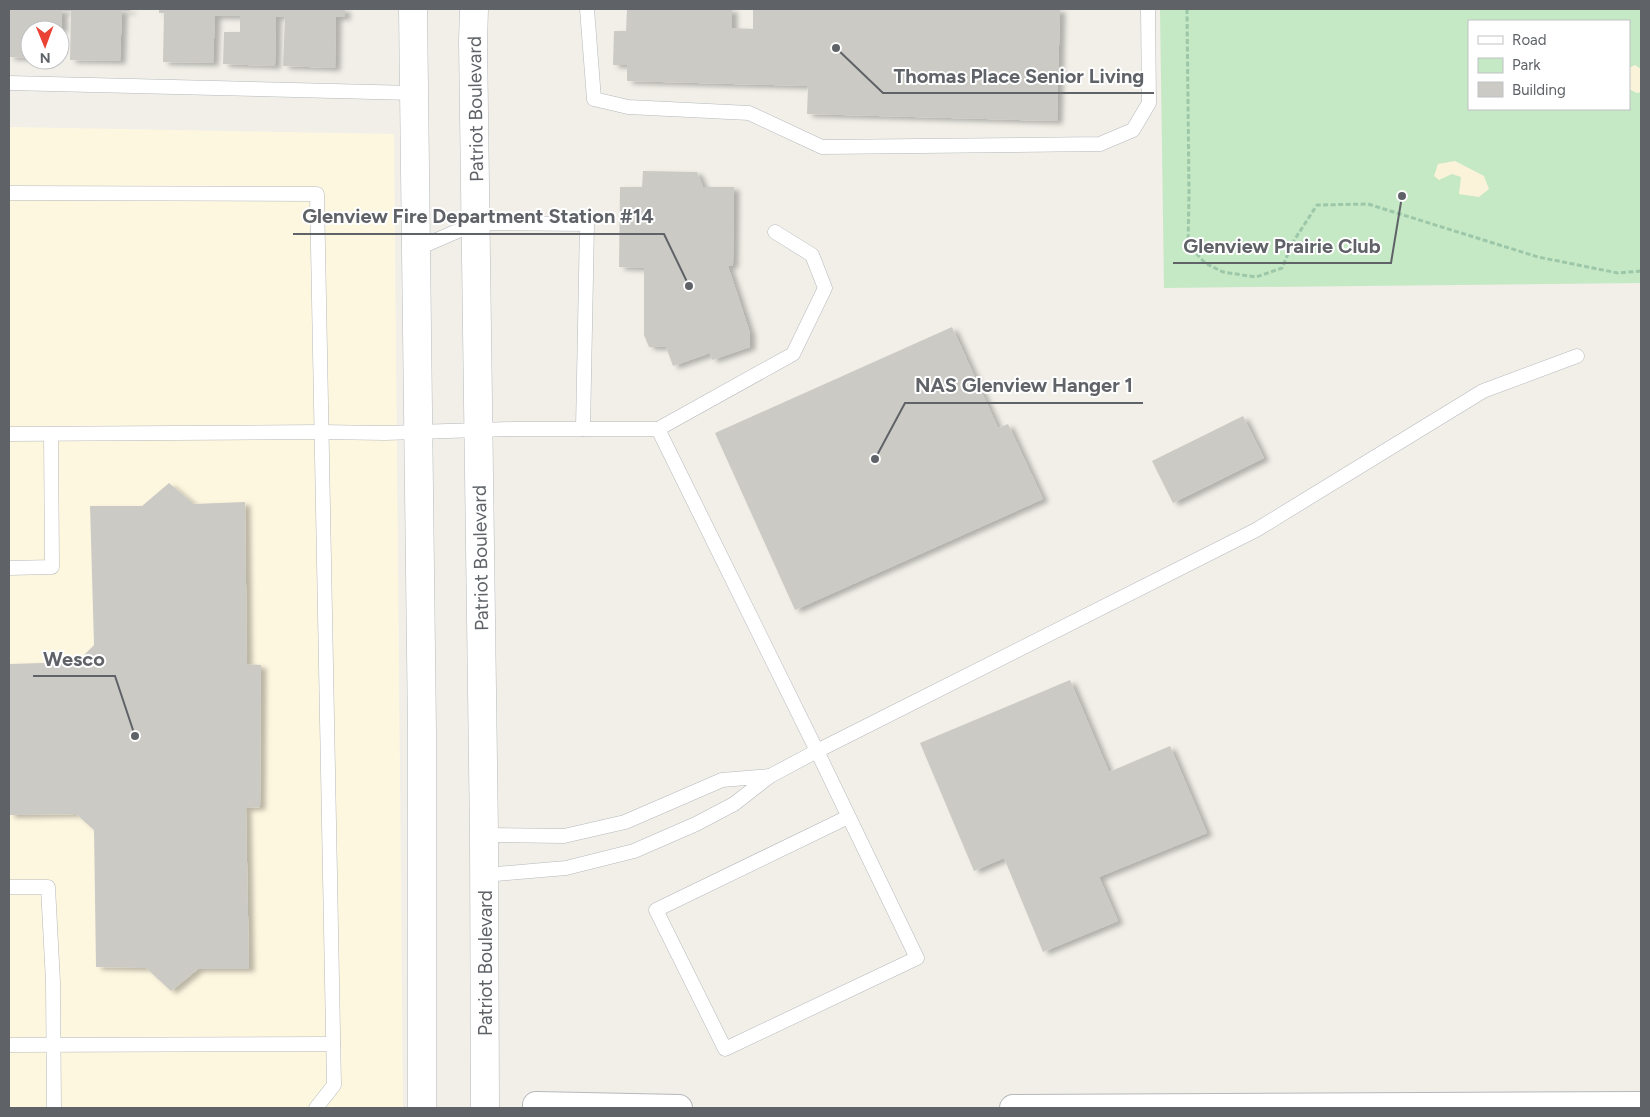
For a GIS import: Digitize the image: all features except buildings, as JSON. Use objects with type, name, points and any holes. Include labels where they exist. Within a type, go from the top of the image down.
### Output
[{"type":"main road","points":[[413,9],[422,731],[422,1108]]},
{"type":"main road","name":"Patriot Boulevard","points":[[474,9],[485,876],[485,1108]]},
{"type":"street","points":[[536,1105],[679,1108]]},
{"type":"street","points":[[1013,1108],[1641,1105]]},
{"type":"lane","points":[[587,9],[594,99],[628,107],[749,113],[822,147],[1100,144],[1117,137],[1133,130],[1150,103],[1148,9]]},
{"type":"lane","points":[[9,83],[414,92]]},
{"type":"lane","points":[[9,193],[317,194],[334,1085],[316,1108]]},
{"type":"lane","points":[[416,249],[476,223],[587,224],[582,429]]},
{"type":"lane","points":[[9,434],[658,429],[793,354],[825,288],[812,255],[775,232]]},
{"type":"lane","points":[[485,876],[566,868],[634,851],[696,824],[734,804],[770,776],[817,751],[1256,530],[1482,391],[1577,356]]},
{"type":"lane","points":[[658,429],[817,751],[917,958],[725,1049],[656,910],[848,817]]},
{"type":"lane","points":[[9,568],[52,567],[51,434]]},
{"type":"lane","points":[[484,835],[564,836],[625,822],[722,780],[770,776]]},
{"type":"lane","points":[[9,887],[48,887],[54,1108]]},
{"type":"lane","points":[[9,1045],[333,1044]]},
{"type":"path","points":[[1187,9],[1188,244],[1205,264],[1223,272],[1256,278],[1282,268],[1293,242],[1317,205],[1368,204],[1538,257],[1618,273],[1641,271]]},
{"type":"shaded area","points":[[9,127],[394,134],[403,1108],[9,1108]]},
{"type":"green space","points":[[1160,9],[1641,9],[1641,283],[1164,288]]},
{"type":"sand","points":[[1635,65],[1641,69],[1641,92],[1637,93],[1630,90],[1630,68]]},
{"type":"sand","points":[[1455,161],[1484,176],[1489,189],[1479,197],[1459,194],[1461,177],[1452,174],[1439,180],[1434,176],[1438,164]]},
{"type":"place","name":"Thomas Place Senior Living","points":[[836,48]]},
{"type":"place","name":"Glenview Prairie Club","points":[[1402,196]]},
{"type":"place","name":"Glenview Fire Department Station #14","points":[[689,286]]},
{"type":"place","name":"NAS Glenview Hanger 1","points":[[875,459]]},
{"type":"place","name":"Wesco","points":[[135,736]]}]
